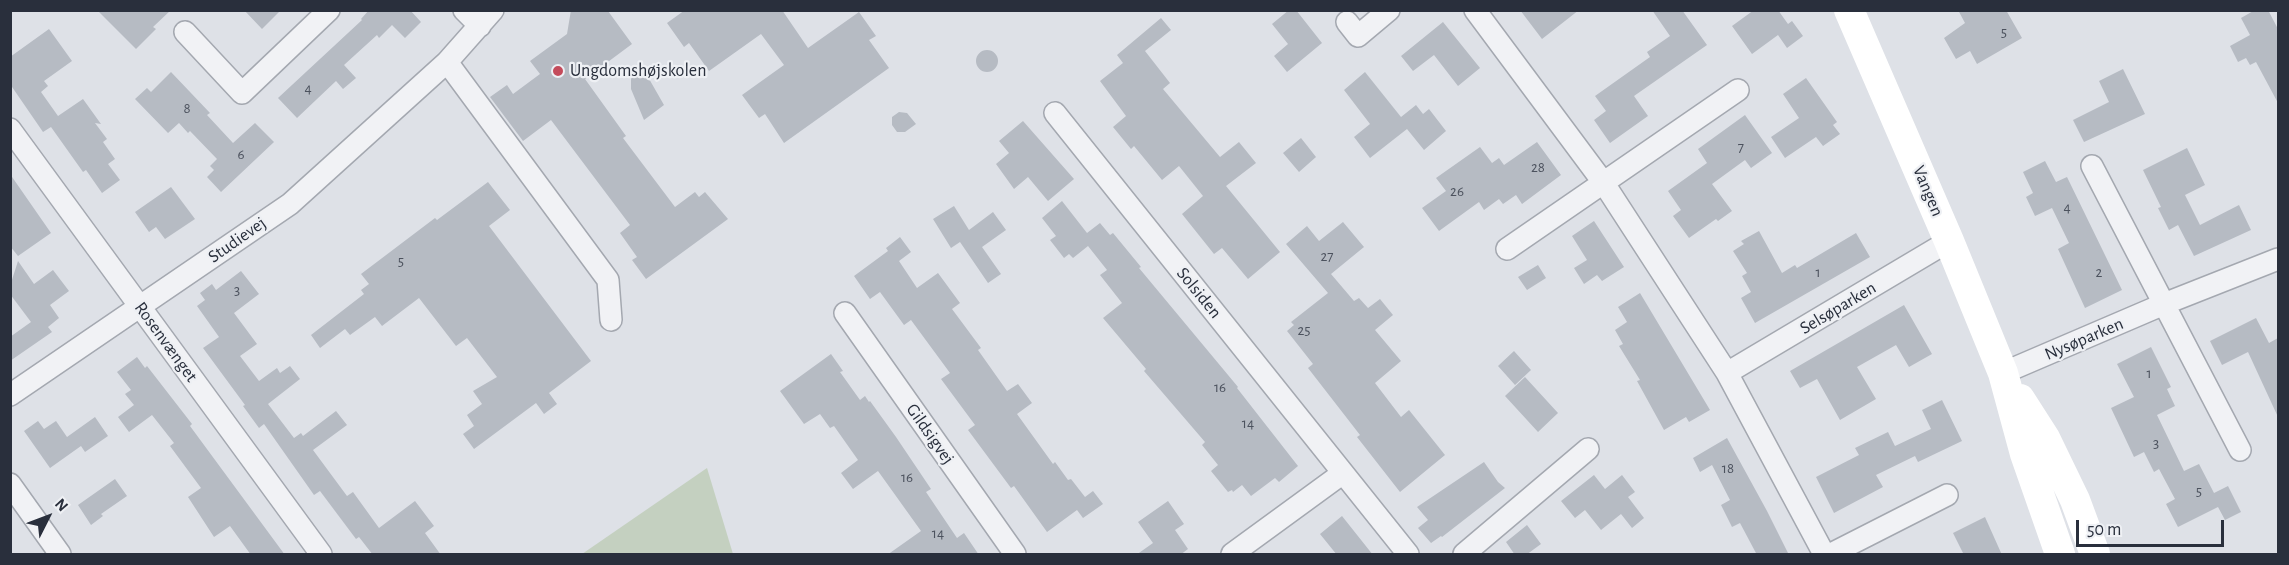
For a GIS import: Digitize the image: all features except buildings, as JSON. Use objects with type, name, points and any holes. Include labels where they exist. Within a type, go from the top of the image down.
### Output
[{"type":"street","points":[[185,32],[242,93],[329,10]]},
{"type":"street","points":[[464,10],[487,18]]},
{"type":"street","points":[[1347,22],[1358,36],[1389,10]]},
{"type":"street","points":[[1475,10],[1603,182],[1727,373],[1824,555]]},
{"type":"street","name":"Vangen","points":[[1849,10],[1949,241],[2003,373],[2025,454],[2060,555]]},
{"type":"street","name":"Studievej","points":[[10,395],[290,204],[447,62],[487,18]]},
{"type":"street","points":[[447,62],[608,280],[611,320]]},
{"type":"street","points":[[1507,249],[1738,90]]},
{"type":"street","name":"Solsiden","points":[[1055,113],[1408,555]]},
{"type":"street","name":"Rosenvænget","points":[[10,129],[321,555]]},
{"type":"street","points":[[2092,166],[2240,450]]},
{"type":"street","name":"Selsøparken","points":[[1727,373],[1949,241]]},
{"type":"street","name":"Nysøparken","points":[[2003,373],[2164,304],[2278,259]]},
{"type":"street","name":"Gildsigvej","points":[[845,313],[1015,555]]},
{"type":"street","name":"Vangen","points":[[2003,373],[2045,438],[2075,500],[2095,555]]},
{"type":"street","points":[[1464,555],[1588,449]]},
{"type":"street","points":[[1232,555],[1343,473]]},
{"type":"street","points":[[10,484],[60,555]]},
{"type":"street","points":[[1831,555],[1947,495]]},
{"type":"green space","points":[[707,468],[733,554],[582,554]]},
{"type":"place","name":"Ungdomshøjskolen","points":[[558,71]]}]
